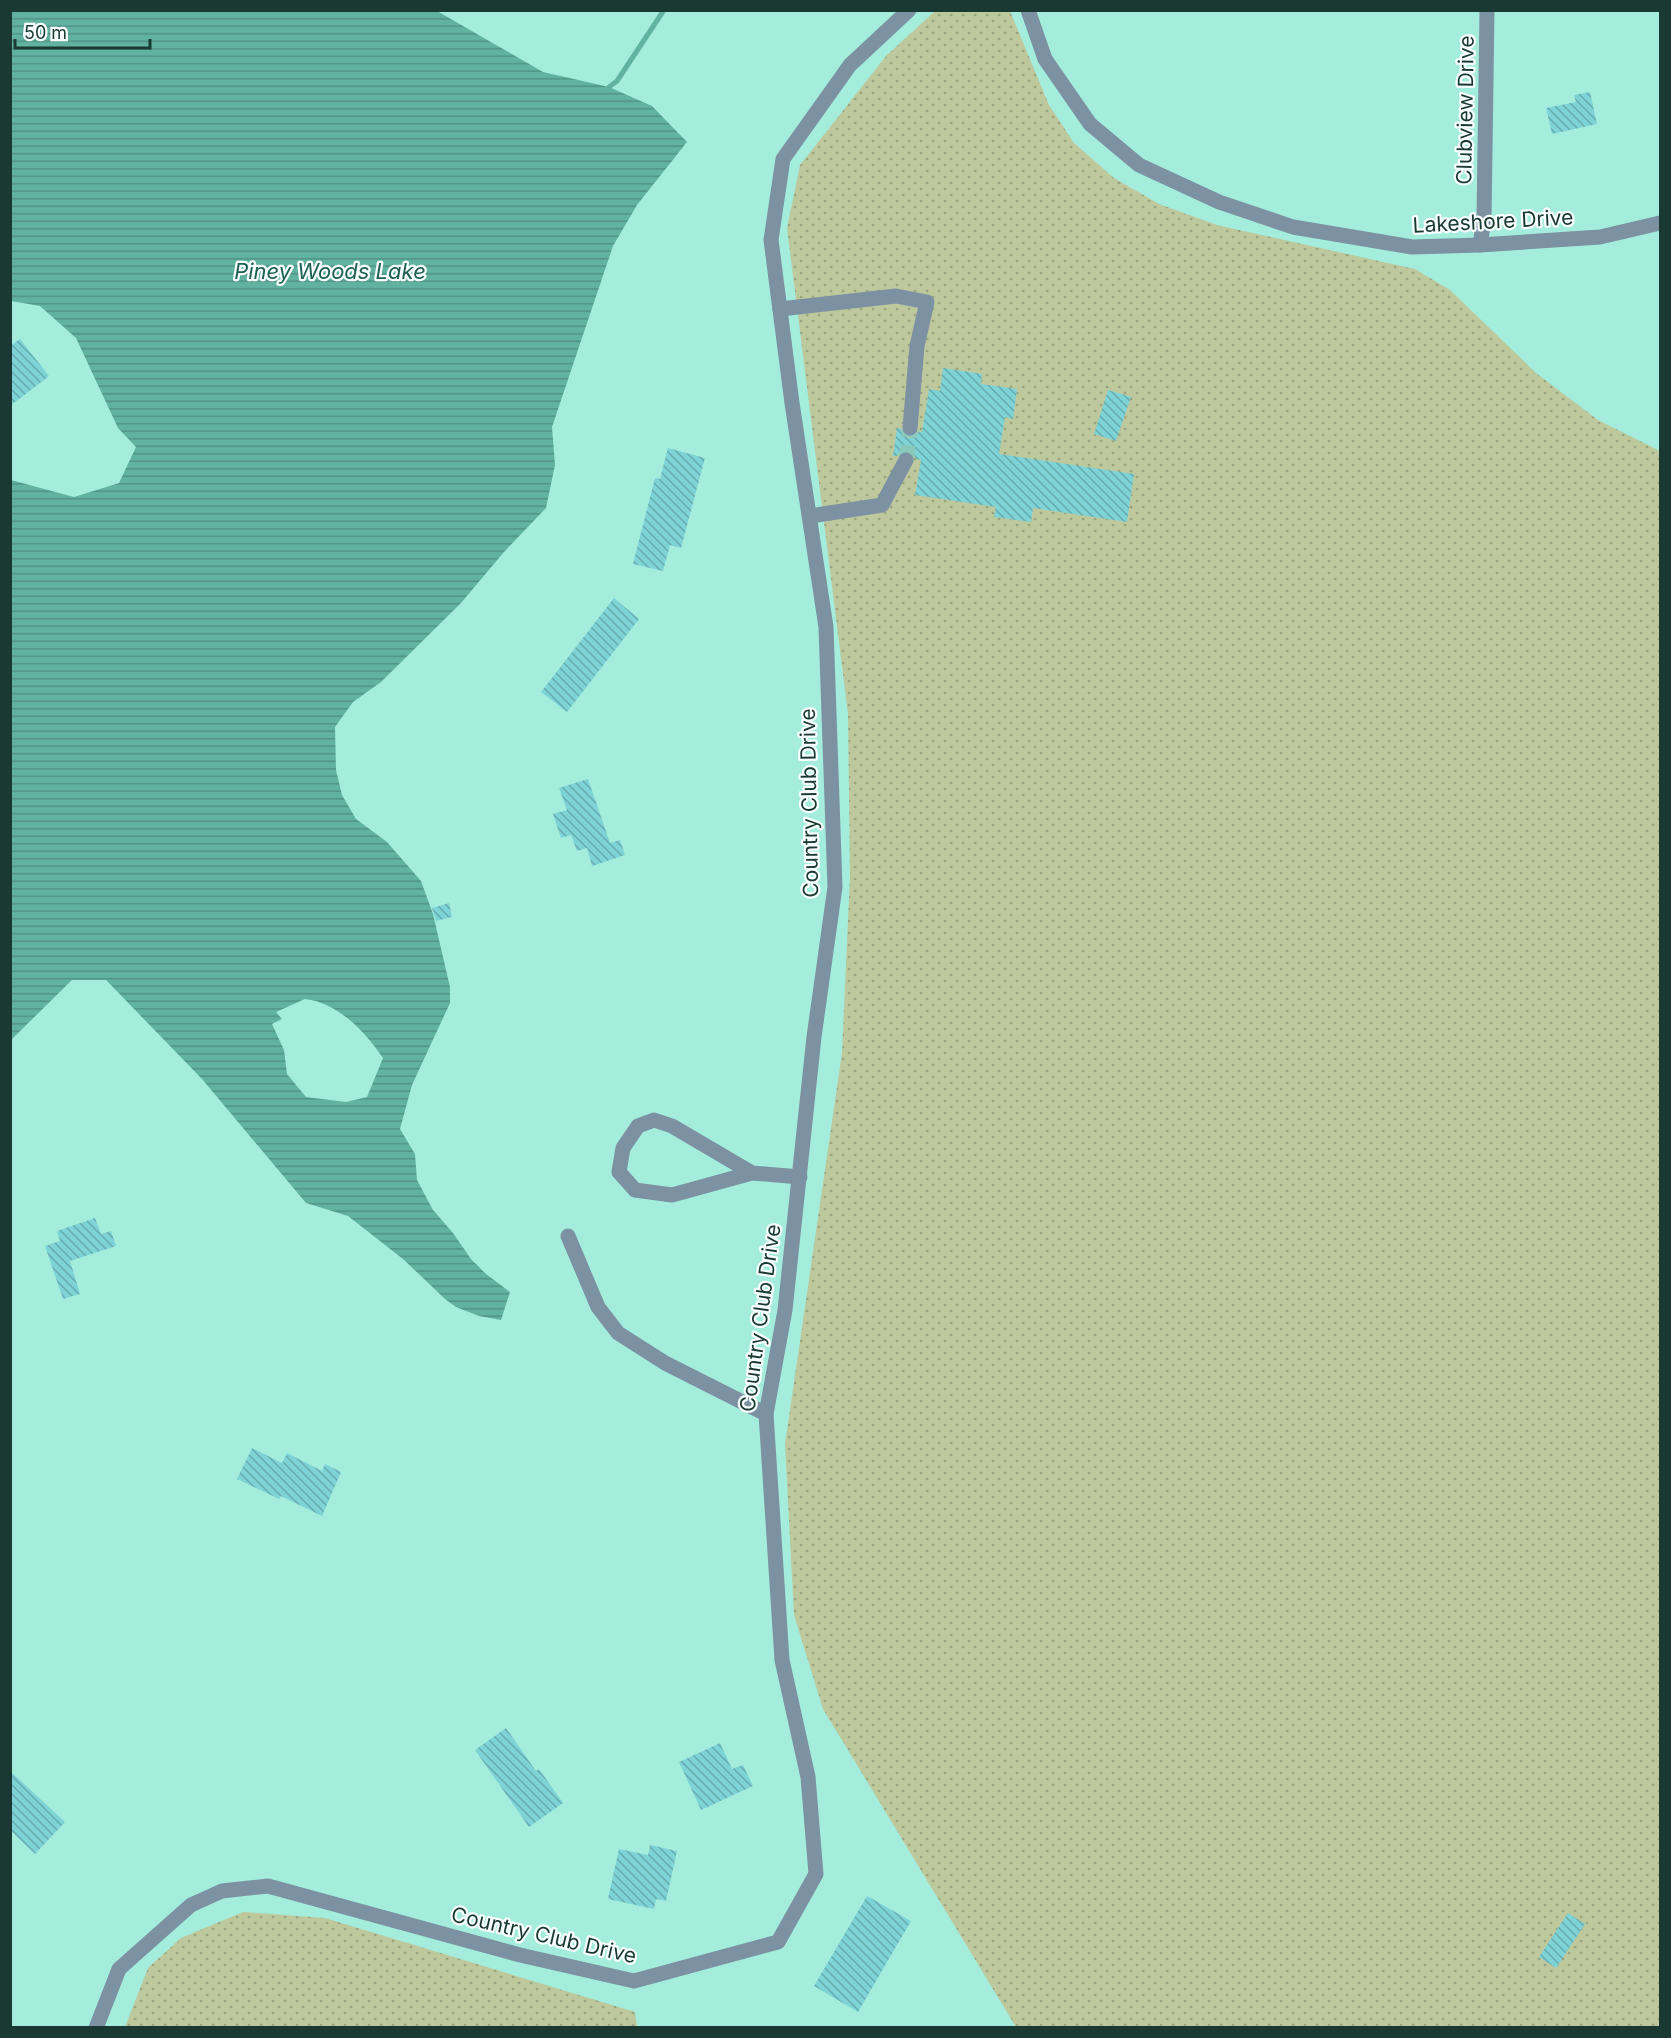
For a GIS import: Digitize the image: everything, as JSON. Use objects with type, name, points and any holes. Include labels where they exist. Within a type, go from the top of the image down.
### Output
[{"type":"street","name":"Country Club Drive","points":[[96,2028],[119,1969],[191,1905],[222,1891],[268,1886],[520,1955],[634,1981],[778,1942],[816,1874],[808,1777],[782,1660],[766,1414],[785,1310],[814,1038],[835,887],[826,627],[792,403],[771,240],[783,159],[850,65],[909,10]]},
{"type":"street","name":"Lakeshore Drive","points":[[1028,10],[1045,58],[1090,124],[1139,165],[1219,202],[1293,227],[1412,247],[1600,237],[1660,223]]},
{"type":"street","name":"Clubview Drive","points":[[1480,245],[1484,219],[1487,10]]},
{"type":"street","points":[[780,309],[896,296],[927,302],[917,346],[910,428]]},
{"type":"street","points":[[810,516],[882,505],[906,460]]},
{"type":"street","points":[[752,1173],[672,1126],[654,1120],[638,1126],[623,1149],[619,1172],[635,1190],[672,1195],[752,1173],[800,1177]]},
{"type":"street","points":[[568,1236],[598,1307],[618,1333],[665,1362],[766,1414]]},
{"type":"shaded area","points":[[935,11],[1010,11],[1049,105],[1074,143],[1114,178],[1159,204],[1217,225],[1415,269],[1450,290],[1536,373],[1598,420],[1660,451],[1660,2027],[1016,2027],[823,1709],[794,1615],[785,1444],[842,1053],[850,876],[848,714],[787,228],[800,165],[886,56]]},
{"type":"shaded area","points":[[243,1912],[325,1918],[635,2012],[637,2027],[125,2027],[148,1968],[181,1938]]},
{"type":"water","name":"Piney Woods Lake","points":[[11,10],[437,11],[543,72],[609,87],[652,106],[687,142],[637,205],[613,246],[552,427],[555,465],[546,508],[504,552],[461,603],[381,682],[353,702],[335,727],[336,770],[342,795],[356,819],[387,842],[421,881],[433,914],[450,987],[450,1003],[412,1085],[400,1129],[415,1154],[417,1180],[433,1210],[471,1259],[510,1292],[501,1320],[479,1316],[456,1307],[403,1259],[348,1216],[306,1203],[202,1079],[106,980],[72,980],[11,1040],[11,480],[74,497],[119,483],[136,447],[118,428],[76,338],[40,306],[11,301]],"holes":[[[305,999],[329,1006],[350,1020],[383,1058],[367,1097],[346,1102],[306,1097],[287,1074],[284,1050],[272,1024],[282,1019],[276,1012]]]},
{"type":"building","points":[[1590,92],[1597,124],[1552,134],[1546,108],[1576,102],[1574,95]]},
{"type":"building","points":[[20,339],[49,376],[10,406],[10,346]]},
{"type":"building","points":[[943,368],[982,374],[981,384],[1017,389],[1013,419],[1005,417],[999,454],[1134,474],[1127,522],[1033,508],[1031,522],[994,517],[996,507],[915,495],[921,460],[916,459],[914,454],[906,450],[893,456],[897,428],[900,428],[904,436],[909,438],[915,437],[919,431],[922,432],[929,389],[940,391]]},
{"type":"building","points":[[1108,390],[1131,397],[1116,441],[1094,434]]},
{"type":"building","points":[[668,448],[705,458],[681,548],[670,545],[663,571],[633,564],[655,478],[660,479]]},
{"type":"building","points":[[614,598],[639,619],[567,712],[541,692]]},
{"type":"building","points":[[588,779],[610,843],[620,840],[625,855],[592,866],[587,848],[577,851],[571,835],[561,838],[553,814],[567,810],[559,788]]},
{"type":"building","points":[[449,903],[452,917],[436,921],[432,908]]},
{"type":"building","points":[[95,1218],[101,1234],[111,1231],[116,1246],[70,1261],[80,1294],[63,1299],[45,1246],[60,1241],[57,1231]]},
{"type":"building","points":[[252,1448],[282,1463],[287,1453],[322,1471],[325,1464],[341,1472],[322,1516],[281,1496],[279,1499],[237,1479]]},
{"type":"building","points":[[506,1728],[536,1771],[539,1769],[563,1803],[529,1827],[475,1750]]},
{"type":"building","points":[[720,1743],[732,1769],[743,1765],[753,1786],[701,1810],[679,1762]]},
{"type":"building","points":[[10,1771],[65,1822],[35,1854],[10,1830]]},
{"type":"building","points":[[650,1845],[677,1851],[666,1901],[656,1899],[654,1909],[608,1899],[619,1849],[648,1855]]},
{"type":"building","points":[[867,1896],[911,1921],[858,2012],[814,1986]]},
{"type":"building","points":[[1568,1913],[1585,1924],[1556,1968],[1539,1957]]},
{"type":"waterway","points":[[609,87],[617,81],[664,10]]},
{"type":"tunnel","points":[[906,460],[910,428]]}]
